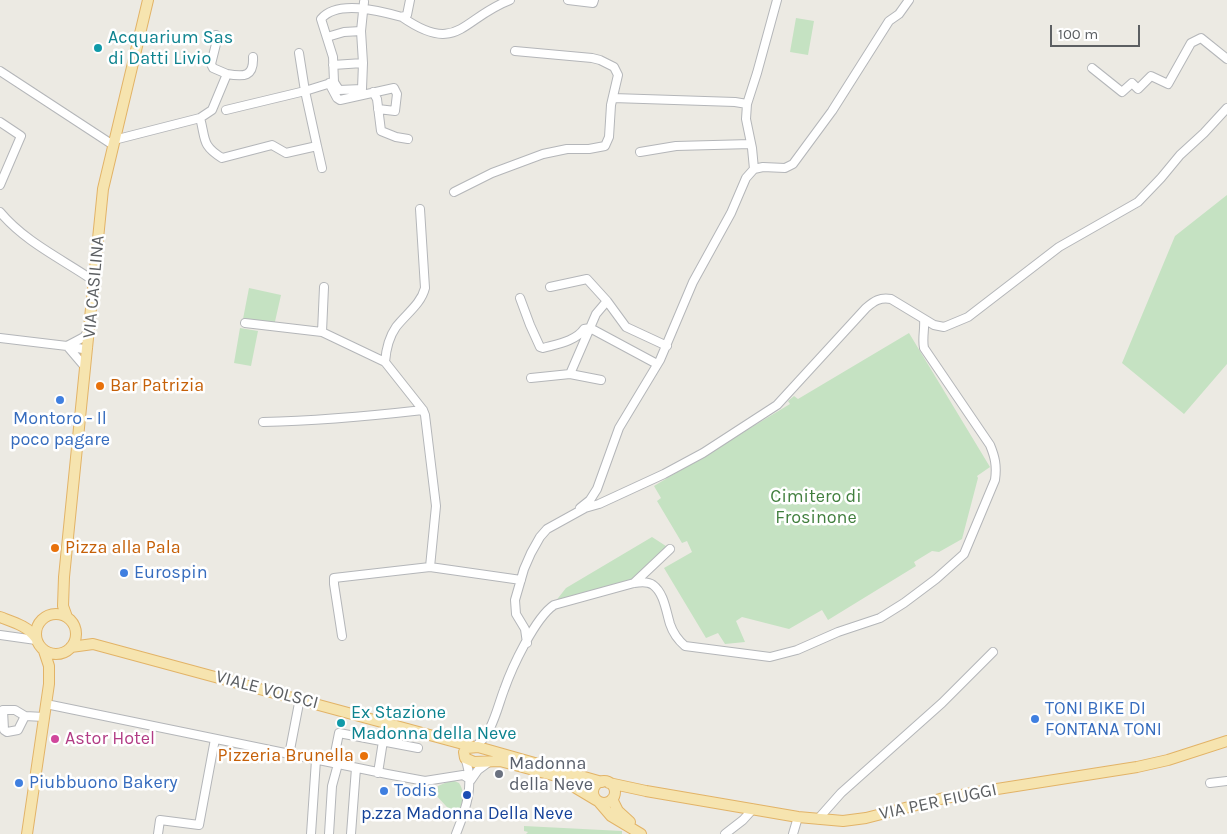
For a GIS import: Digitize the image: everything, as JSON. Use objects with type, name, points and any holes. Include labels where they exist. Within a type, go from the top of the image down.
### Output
[{"type":"main road","name":"VIA CASILINA","points":[[70,621],[63,606],[64,578],[103,190],[148,0]]},
{"type":"main road","name":"VIA CASILINA","points":[[50,614],[57,602],[64,578]]},
{"type":"main road","points":[[12,622],[28,623],[40,620],[50,614],[56,614],[70,621],[76,634],[54,667],[49,684],[27,834]]},
{"type":"main road","points":[[0,618],[30,631],[36,639],[44,651],[49,666],[49,684]]},
{"type":"main road","points":[[36,639],[37,626],[40,620]]},
{"type":"main road","name":"VIALE VOLSCI","points":[[70,621],[93,644],[474,746],[497,757]]},
{"type":"main road","name":"VIALE VOLSCI","points":[[67,650],[93,644]]},
{"type":"main road","points":[[44,651],[56,654],[67,650]]},
{"type":"main road","points":[[441,738],[454,745],[466,761],[474,762],[497,757],[606,782],[614,788],[613,797],[618,811],[642,834]]},
{"type":"main road","name":"VIA PER FIUGGI","points":[[606,782],[646,791],[798,817],[843,821],[866,818],[940,799],[978,792],[1137,768],[1227,741]]},
{"type":"main road","points":[[466,761],[465,750],[474,746]]},
{"type":"main road","points":[[497,757],[556,776],[597,801],[611,816],[642,834]]},
{"type":"main road","points":[[597,801],[593,790],[596,784],[606,782]]},
{"type":"main road","name":"VIA PER FIUGGI","points":[[613,797],[630,791],[646,791]]},
{"type":"main road","points":[[597,801],[606,803],[613,797]]},
{"type":"street","points":[[402,17],[407,14],[410,0]]},
{"type":"street","points":[[378,109],[395,112],[397,94],[394,88],[340,100],[337,98],[331,82],[333,57],[321,19],[324,11],[332,5],[346,1],[364,2],[402,17],[427,31],[438,35],[447,35],[457,32],[510,0]]},
{"type":"street","points":[[568,0],[593,3],[594,0]]},
{"type":"street","points":[[754,169],[746,119],[747,104],[777,0]]},
{"type":"street","points":[[575,513],[590,500],[597,489],[619,428],[667,346],[693,282],[731,213],[746,178],[754,169],[763,167],[785,168],[793,164],[832,111],[889,21],[899,14],[909,0]]},
{"type":"street","points":[[331,82],[339,90],[343,91],[362,89],[364,2]]},
{"type":"street","points":[[327,37],[344,32],[362,30]]},
{"type":"street","points":[[216,35],[217,40],[211,64],[214,68],[227,74],[240,75],[251,72],[253,57]]},
{"type":"street","points":[[1092,68],[1122,92],[1132,83],[1138,89],[1151,76],[1168,84],[1191,43],[1201,38],[1227,59]]},
{"type":"street","points":[[454,192],[492,173],[543,154],[567,149],[589,149],[605,146],[609,138],[611,105],[618,75],[617,71],[610,64],[592,58],[515,51]]},
{"type":"street","points":[[298,53],[322,168]]},
{"type":"street","points":[[333,65],[363,63]]},
{"type":"street","points":[[0,71],[114,143],[200,118],[212,110],[227,74]]},
{"type":"street","points":[[226,110],[305,91],[331,82]]},
{"type":"street","points":[[373,92],[377,99],[381,131],[408,139]]},
{"type":"street","points":[[613,98],[747,104]]},
{"type":"street","points":[[925,333],[940,326],[957,323],[968,317],[1059,247],[1138,202],[1180,155],[1227,108]]},
{"type":"street","points":[[200,118],[206,144],[222,158],[272,145],[286,153],[317,146]]},
{"type":"street","points":[[0,122],[21,136],[0,185]]},
{"type":"street","points":[[640,152],[676,146],[751,144]]},
{"type":"street","points":[[385,362],[387,346],[396,328],[422,296],[425,288],[420,209]]},
{"type":"street","points":[[0,212],[11,225],[36,245],[64,260],[94,281]]},
{"type":"street","points":[[550,287],[587,279],[607,301],[626,327],[667,346]]},
{"type":"street","points":[[322,332],[324,287]]},
{"type":"street","points":[[520,298],[540,347],[568,340],[580,335],[584,329],[590,328],[657,364]]},
{"type":"street","points":[[527,643],[526,633],[518,618],[515,606],[528,561],[540,537],[547,529],[575,513],[629,492],[664,474],[702,453],[777,405],[875,300],[891,299],[934,325],[940,326]]},
{"type":"street","points":[[570,374],[596,314],[607,301]]},
{"type":"street","points":[[474,746],[483,740],[489,730],[514,666],[535,625],[546,610],[554,605],[634,583],[647,582],[657,589],[674,632],[685,646],[770,657],[797,650],[838,632],[880,618],[936,579],[964,554],[995,480],[995,456],[990,445],[924,348],[924,319]]},
{"type":"street","points":[[244,323],[322,332],[385,362],[423,410],[436,506],[430,567]]},
{"type":"street","points":[[67,346],[84,337],[90,330]]},
{"type":"street","points":[[0,338],[67,346],[84,345],[88,347]]},
{"type":"street","points":[[67,346],[86,368]]},
{"type":"street","points":[[531,378],[570,374],[601,380]]},
{"type":"street","points":[[263,422],[305,421],[423,410]]},
{"type":"street","points":[[634,583],[670,549]]},
{"type":"street","points":[[342,636],[334,578],[430,567],[521,580]]},
{"type":"street","points":[[0,635],[36,639]]},
{"type":"street","points":[[818,819],[841,794],[942,703],[993,652]]},
{"type":"street","points":[[289,754],[300,698]]},
{"type":"street","points":[[46,704],[425,781],[463,775],[471,780]]},
{"type":"street","points":[[25,716],[18,730],[7,732],[4,730],[2,722],[4,710],[15,710],[25,716],[44,717]]},
{"type":"street","points":[[471,780],[478,770],[497,757],[489,744],[489,730]]},
{"type":"street","points":[[329,834],[332,786],[339,733],[418,748]]},
{"type":"street","points":[[158,834],[160,820],[199,825],[215,739]]},
{"type":"street","points":[[378,772],[383,742]]},
{"type":"street","points":[[311,834],[316,760]]},
{"type":"street","points":[[463,775],[466,771],[466,761]]},
{"type":"street","points":[[456,834],[468,800],[471,780],[466,761]]},
{"type":"street","points":[[351,834],[356,768]]},
{"type":"street","points":[[1210,783],[1227,781]]},
{"type":"street","points":[[725,834],[743,820],[753,809]]},
{"type":"street","points":[[793,834],[798,817]]},
{"type":"green space","points":[[796,18],[814,21],[808,55],[790,52]]},
{"type":"green space","points":[[1227,195],[1227,364],[1184,414],[1122,363],[1175,236]]},
{"type":"green space","points":[[249,288],[281,295],[274,326],[243,319]]},
{"type":"green space","points":[[240,328],[258,331],[251,366],[234,363]]},
{"type":"green space","name":"Cimitero di Frosinone","points":[[909,333],[990,467],[977,476],[962,539],[939,552],[932,551],[914,562],[916,566],[828,620],[822,610],[789,629],[742,617],[736,621],[745,642],[725,644],[718,633],[706,638],[664,568],[692,552],[687,541],[682,543],[657,501],[661,498],[654,486],[790,404],[788,401],[794,396],[798,399]]},
{"type":"green space","points":[[652,537],[669,548],[633,581],[555,602],[566,588]]},
{"type":"green space","name":"Madonna della Neve","points":[[452,780],[459,783],[463,792],[463,800],[457,818],[435,794],[438,786]]},
{"type":"green space","points":[[524,826],[622,831],[622,834],[526,834],[528,832],[524,831]]},
{"type":"place","name":"Acquarium Sas di Datti Livio","points":[[98,48]]},
{"type":"place","name":"Bar Patrizia","points":[[100,386]]},
{"type":"place","name":"Montoro - Il poco pagare","points":[[60,400]]},
{"type":"place","name":"Pizza alla Pala","points":[[55,548]]},
{"type":"place","name":"Eurospin","points":[[124,573]]},
{"type":"place","name":"TONI BIKE DI FONTANA TONI","points":[[1035,719]]},
{"type":"place","name":"Ex Stazione Madonna della Neve","points":[[341,723]]},
{"type":"place","name":"Astor Hotel","points":[[55,739]]},
{"type":"place","name":"Pizzeria Brunella","points":[[364,756]]},
{"type":"place","name":"Madonna della Neve","points":[[499,774]]},
{"type":"place","name":"Piubbuono Bakery","points":[[19,783]]},
{"type":"place","name":"Todis","points":[[384,791]]},
{"type":"place","name":"p.zza Madonna Della Neve","points":[[467,795]]}]
